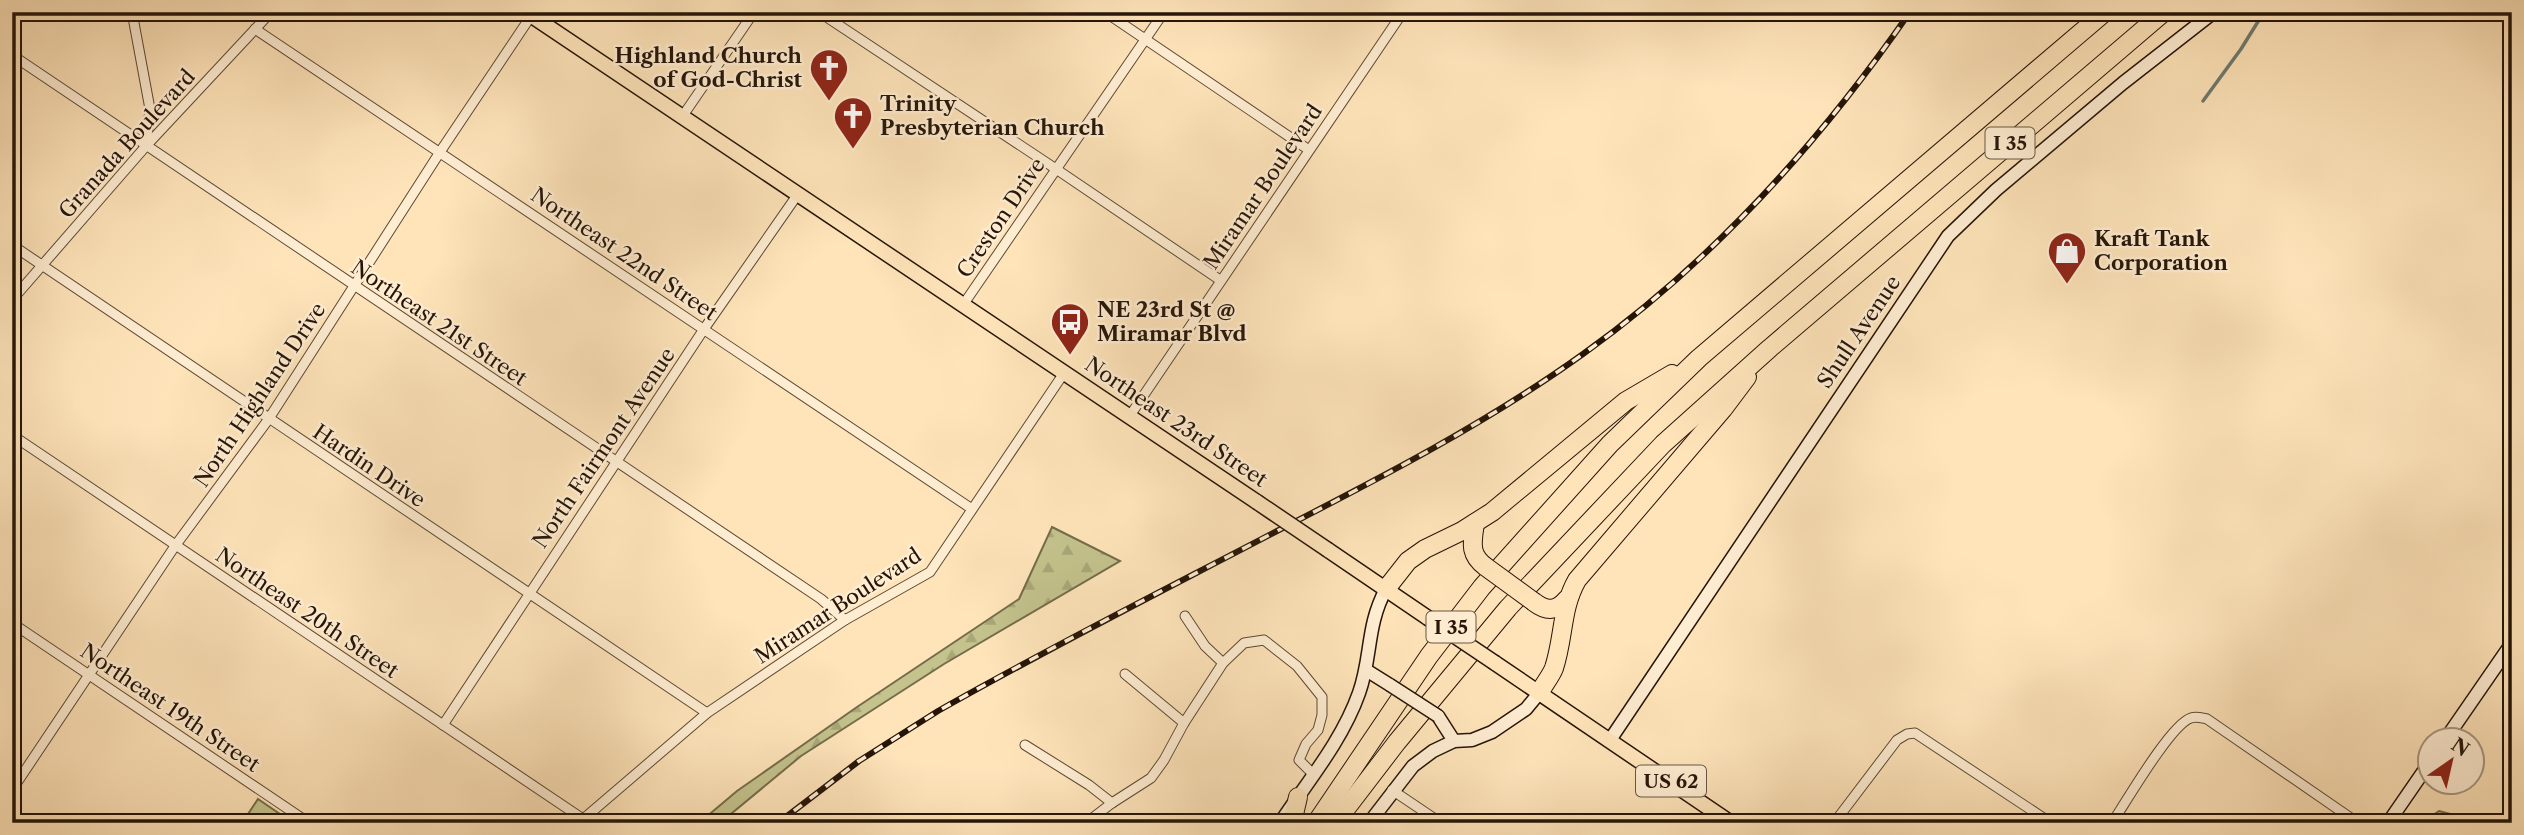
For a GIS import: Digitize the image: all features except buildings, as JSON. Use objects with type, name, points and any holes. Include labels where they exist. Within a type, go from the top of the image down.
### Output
[{"type":"highway","name":"I 35","points":[[1316,823],[1429,656],[1482,587],[1610,444],[1699,358],[2105,12]]},
{"type":"highway","name":"I 35","points":[[1335,823],[1453,673],[1555,557],[1663,444],[1770,348],[2164,12]]},
{"type":"highway","points":[[1540,692],[1553,669],[1567,599],[1577,580],[1723,409],[1770,348]]},
{"type":"highway","points":[[1386,589],[1408,561],[1475,523],[1626,401],[1699,358]]},
{"type":"highway","points":[[1475,523],[1471,546],[1478,561],[1548,610],[1555,609],[1567,599]]},
{"type":"highway","points":[[1292,823],[1298,797]]},
{"type":"main road","name":"Northeast 23rd Street","points":[[528,14],[1540,692],[1731,823]]},
{"type":"street","points":[[132,12],[150,109],[146,146]]},
{"type":"street","name":"Granada Boulevard","points":[[12,300],[146,146],[271,12]]},
{"type":"street","points":[[682,117],[754,12]]},
{"type":"street","points":[[820,12],[1220,280]]},
{"type":"street","points":[[1105,12],[1309,150]]},
{"type":"street","name":"Creston Drive","points":[[963,305],[1164,12]]},
{"type":"street","name":"Shull Avenue","points":[[1611,740],[1948,236],[1996,190],[2123,83],[2214,12]]},
{"type":"street","name":"North Highland Drive","points":[[12,790],[176,546],[268,420],[528,14]]},
{"type":"street","name":"Miramar Boulevard","points":[[1129,417],[1400,14]]},
{"type":"street","name":"Northeast 22nd Street","points":[[255,29],[972,509]]},
{"type":"street","name":"Northeast 21st Street","points":[[12,55],[616,464],[821,599],[845,620]]},
{"type":"street","name":"North Fairmont Avenue","points":[[443,725],[704,329],[798,194]]},
{"type":"street","name":"Hardin Drive","points":[[12,245],[268,420],[707,713]]},
{"type":"street","name":"Miramar Boulevard","points":[[582,821],[707,713],[845,620],[930,572],[1064,373]]},
{"type":"street","name":"Northeast 20th Street","points":[[12,435],[582,821]]},
{"type":"street","points":[[1280,823],[1340,735],[1352,711],[1366,670],[1370,631],[1377,606],[1386,589]]},
{"type":"street","points":[[1185,616],[1205,646],[1223,663]]},
{"type":"street","name":"Northeast 19th Street","points":[[12,623],[309,823]]},
{"type":"street","points":[[1086,823],[1151,778],[1223,663],[1244,642],[1264,640],[1297,666],[1322,697],[1322,715],[1318,730],[1306,744],[1299,760],[1313,774]]},
{"type":"street","points":[[2455,726],[2512,643]]},
{"type":"street","points":[[1366,670],[1438,716],[1454,741]]},
{"type":"street","points":[[1125,674],[1184,723]]},
{"type":"street","points":[[1369,823],[1413,766],[1433,751],[1454,741],[1472,740],[1492,732],[1526,709],[1540,692]]},
{"type":"street","points":[[2112,823],[2173,733],[2191,718],[2199,717],[2207,719],[2358,823]]},
{"type":"street","points":[[1834,823],[1893,745],[1906,734],[1915,733],[2051,823]]},
{"type":"street","points":[[1025,745],[1089,785],[1112,803]]},
{"type":"street","points":[[2388,823],[2416,782]]},
{"type":"street","points":[[1392,790],[1441,823]]},
{"type":"street","points":[[12,813],[27,823]]},
{"type":"green space","points":[[1052,527],[1120,561],[944,664],[801,756],[720,823],[699,823],[737,791],[857,707],[1019,599]]},
{"type":"green space","points":[[258,799],[293,823],[242,823]]},
{"type":"green space","points":[[2439,811],[2465,818],[2512,823],[2421,823]]},
{"type":"waterway","points":[[2203,101],[2264,12]]},
{"type":"railway","points":[[778,823],[859,761],[938,711],[1433,448],[1509,403],[1583,354],[1676,280],[1761,197],[1839,107],[1910,12]]},
{"type":"place","name":"Highland Church of God-Christ","points":[[829,102]]},
{"type":"place","name":"Trinity Presbyterian Church","points":[[853,150]]},
{"type":"place","name":"Kraft Tank Corporation","points":[[2067,285]]},
{"type":"place","name":"NE 23rd St @ Miramar Blvd","points":[[1070,356]]}]
